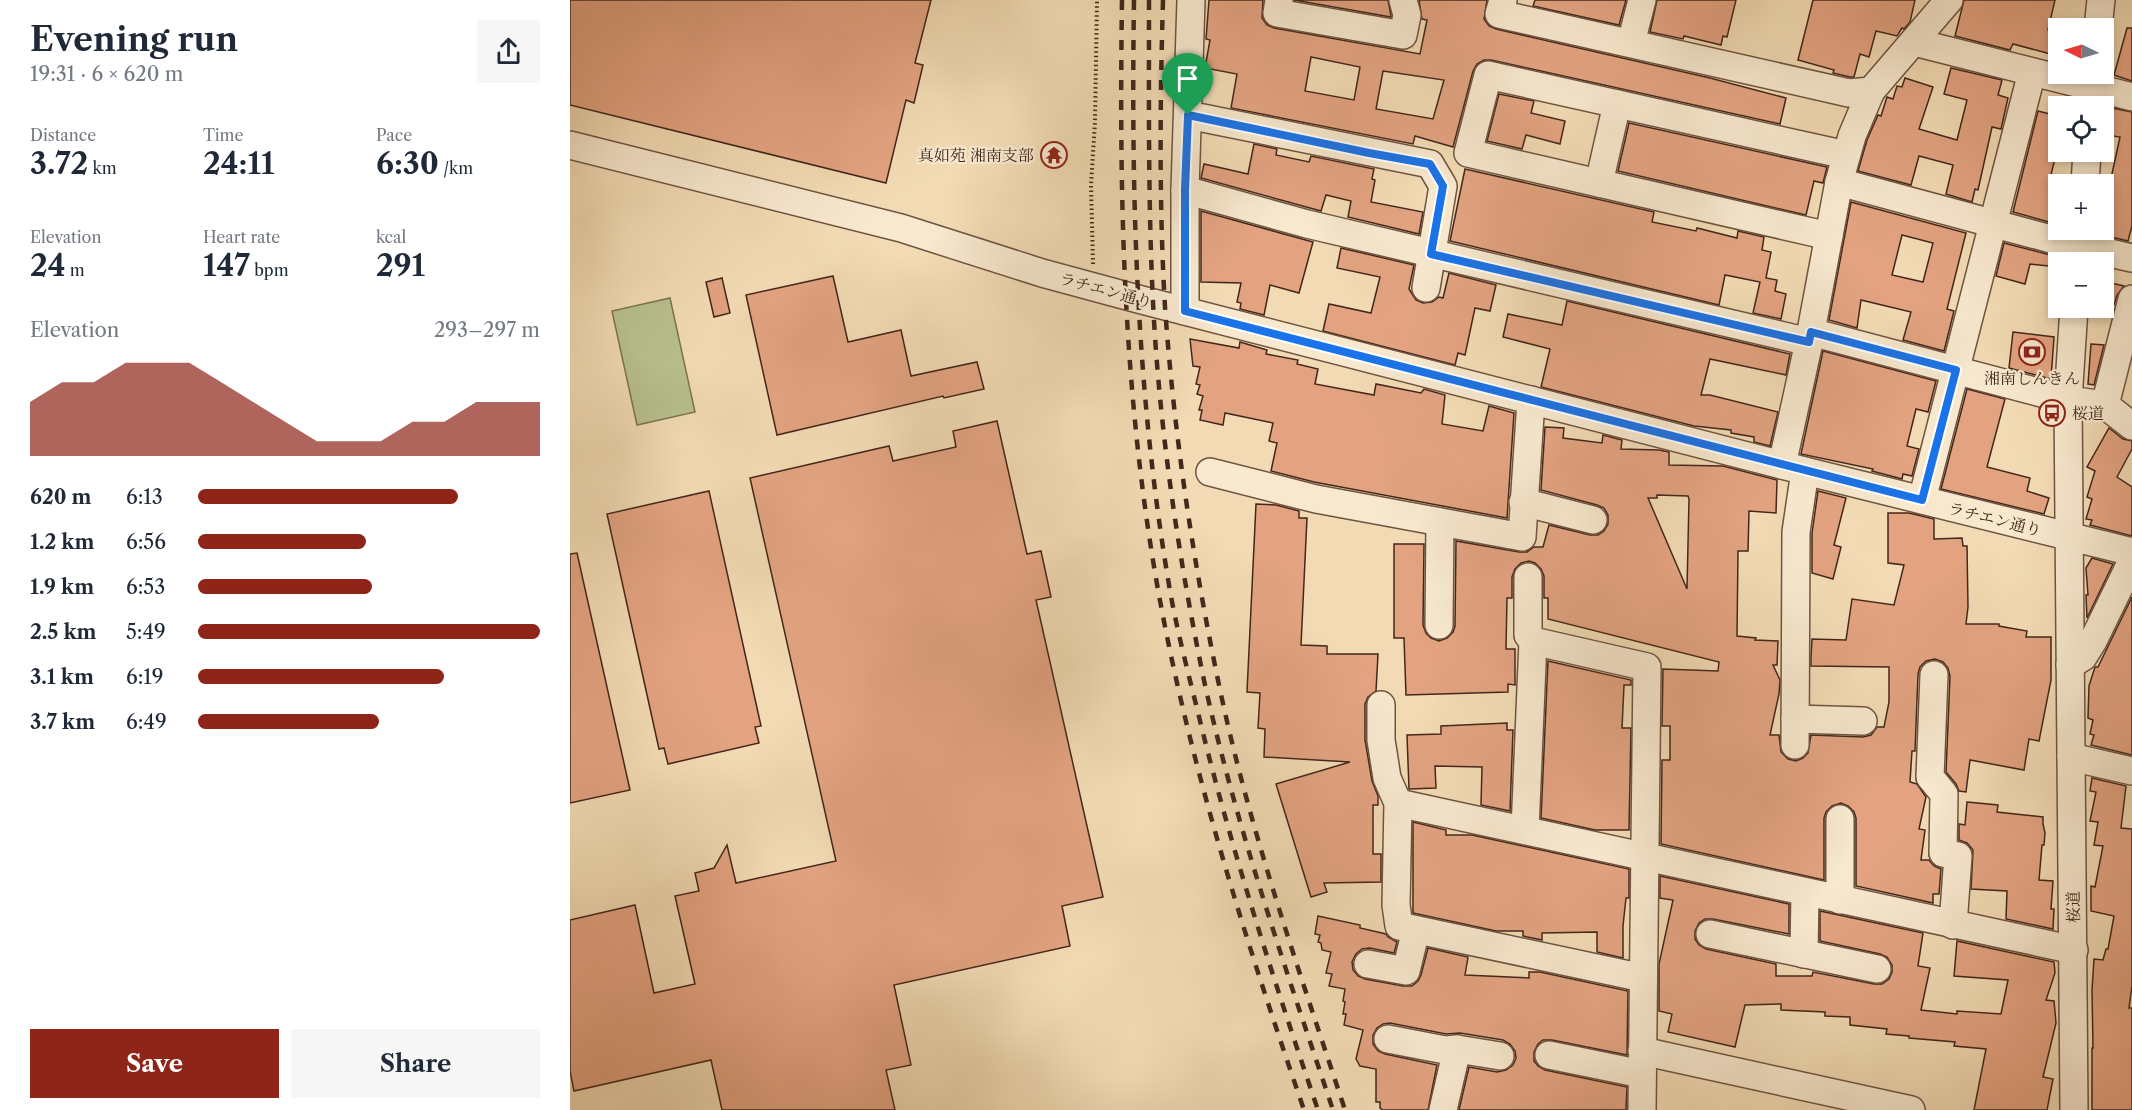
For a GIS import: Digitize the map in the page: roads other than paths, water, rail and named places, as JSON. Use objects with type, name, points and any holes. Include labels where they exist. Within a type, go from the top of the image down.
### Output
[{"type":"street","points":[[1185,311],[1185,190],[1191,0]]},
{"type":"street","points":[[1279,0],[1277,14],[1403,35],[1407,15],[1403,0]]},
{"type":"street","points":[[1503,0],[1499,14],[1849,93],[1871,91]]},
{"type":"street","points":[[1631,43],[1642,0]]},
{"type":"street","points":[[1863,721],[1795,732],[1796,532],[1793,468],[1810,337],[1846,154],[1871,91],[1948,0]]},
{"type":"street","points":[[2099,18],[2101,0]]},
{"type":"street","points":[[1914,42],[2132,97]]},
{"type":"street","points":[[1922,500],[2032,72]]},
{"type":"street","points":[[1829,236],[1468,153],[1488,75],[1846,154]]},
{"type":"street","points":[[1599,183],[1617,104]]},
{"type":"street","points":[[1188,115],[1430,164],[1443,186],[1426,288]]},
{"type":"street","name":"ラチエン通り","points":[[570,145],[901,228],[1094,288],[1793,468],[2132,552]]},
{"type":"street","points":[[1839,182],[2132,258]]},
{"type":"street","points":[[1185,190],[1307,224],[1431,254],[1956,370],[2068,400],[2105,405],[2132,426]]},
{"type":"street","points":[[2105,405],[2132,299]]},
{"type":"street","name":"桜道","points":[[2073,318],[2068,400],[2074,1110]]},
{"type":"street","points":[[1210,472],[1316,499],[1522,537],[1531,400]]},
{"type":"street","points":[[1524,502],[1593,520]]},
{"type":"street","points":[[1439,625],[1440,522]]},
{"type":"street","points":[[2070,665],[2083,657],[2093,641],[2132,561]]},
{"type":"street","points":[[1528,577],[1528,635],[1533,641],[1647,667],[1641,1110]]},
{"type":"street","points":[[1525,830],[1533,641]]},
{"type":"street","points":[[1934,675],[1930,777],[1944,794],[1943,854],[1958,856],[1953,925]]},
{"type":"street","points":[[1381,705],[1382,740],[1387,778],[1398,802],[1396,905],[1399,926],[1643,978]]},
{"type":"street","points":[[2071,757],[2132,771]]},
{"type":"street","points":[[1398,802],[2074,950]]},
{"type":"street","points":[[1840,819],[1840,900]]},
{"type":"street","points":[[1804,954],[1805,892]]},
{"type":"street","points":[[1368,963],[1406,971],[1416,930]]},
{"type":"street","points":[[1710,934],[1877,969]]},
{"type":"street","points":[[1388,1039],[1445,1050],[1457,1048],[1500,1056]]},
{"type":"street","points":[[1443,1110],[1457,1048]]},
{"type":"street","points":[[1549,1055],[1642,1062],[1911,1110]]},
{"type":"railway","points":[[1122,0],[1121,147],[1130,366],[1146,512],[1157,584],[1185,718],[1220,850],[1304,1110]]},
{"type":"railway","points":[[1134,0],[1135,218],[1142,363],[1157,507],[1168,579],[1214,777],[1241,873],[1318,1110]]},
{"type":"railway","points":[[1149,0],[1153,302],[1165,446],[1179,543],[1205,685],[1232,792],[1263,899],[1333,1110]]},
{"type":"railway","points":[[1163,0],[1161,154],[1165,307],[1179,450],[1193,544],[1219,685],[1245,792],[1276,899],[1345,1110]]},
{"type":"place","name":"真如苑 湘南支部","points":[[1054,155]]},
{"type":"place","name":"湘南しんきん","points":[[2032,352]]},
{"type":"place","name":"桜道","points":[[2052,413]]}]
